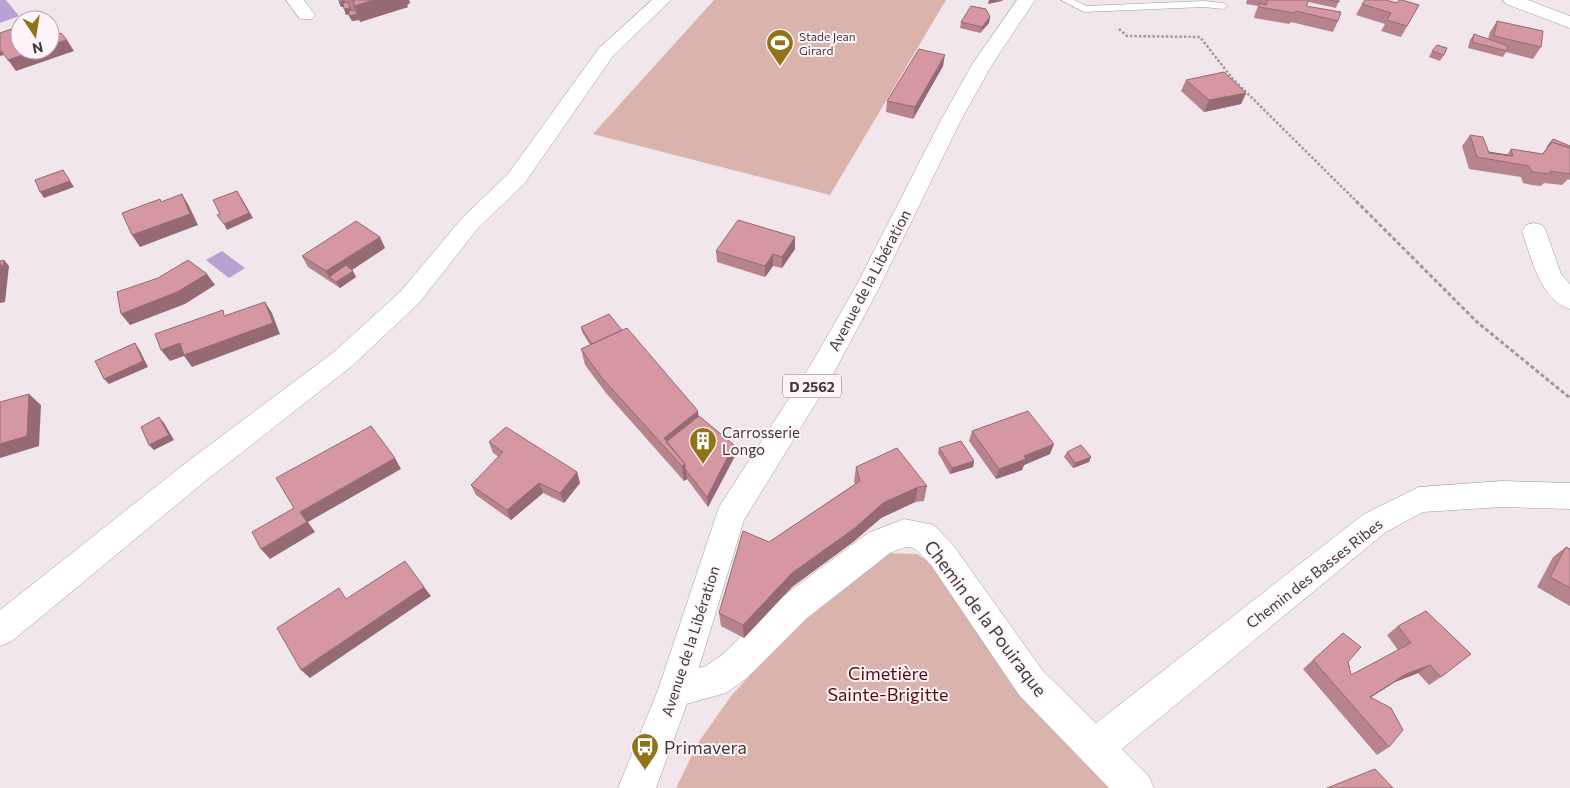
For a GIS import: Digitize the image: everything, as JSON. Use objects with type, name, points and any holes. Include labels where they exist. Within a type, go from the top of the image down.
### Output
[{"type":"street","points":[[295,0],[306,15]]},
{"type":"street","points":[[0,630],[193,474],[343,359],[410,298],[471,222],[516,179],[606,52],[662,0]]},
{"type":"street","name":"Avenue de la Libération","points":[[637,788],[675,690],[730,516],[820,373],[867,288],[951,120],[983,63],[1026,0]]},
{"type":"street","points":[[1512,0],[1570,22]]},
{"type":"street","points":[[1534,231],[1550,277],[1570,300]]},
{"type":"street","name":"Chemin des Basses Ribes","points":[[1094,748],[1375,523],[1419,500],[1502,494],[1570,496]]},
{"type":"street","name":"Chemin de la Pouiraque","points":[[675,690],[714,681],[735,666],[794,608],[879,543],[904,532],[923,535],[942,555],[1031,683],[1135,788]]},
{"type":"street","points":[[0,644],[34,603]]},
{"type":"lane","points":[[1066,0],[1080,9],[1204,4],[1223,6]]},
{"type":"path","points":[[1096,8],[1127,36],[1200,37],[1232,78],[1477,322],[1570,398]]},
{"type":"green space","name":"Stade Jean Girard","points":[[714,0],[946,0],[830,195],[593,134]]},
{"type":"green space","name":"Cimetière Sainte-Brigitte","points":[[883,553],[917,554],[935,566],[1115,788],[676,788],[698,743],[731,696],[805,615]]},
{"type":"shaded area","points":[[0,0],[6,0],[14,10],[10,10],[10,19],[0,23]]},
{"type":"shaded area","points":[[222,251],[245,268],[229,278],[206,260]]},
{"type":"building","points":[[351,0],[374,0],[354,6],[354,1]]},
{"type":"building","points":[[1268,0],[1309,0],[1306,6],[1341,12],[1338,21],[1296,11],[1294,13],[1259,7],[1259,3],[1266,5]]},
{"type":"building","points":[[1365,0],[1386,0],[1397,3],[1399,0],[1402,0],[1419,5],[1407,26],[1387,20],[1391,13],[1362,4]]},
{"type":"building","points":[[348,2],[350,8],[344,9],[343,3]]},
{"type":"building","points":[[971,6],[986,9],[990,17],[982,27],[961,22]]},
{"type":"building","points":[[349,10],[356,11],[357,14],[349,16]]},
{"type":"building","points":[[1497,21],[1543,31],[1541,47],[1494,36]]},
{"type":"building","points":[[10,30],[10,59],[8,60],[0,49],[0,33]]},
{"type":"building","points":[[61,33],[67,40],[60,42]]},
{"type":"building","points":[[1474,34],[1508,46],[1507,51],[1472,42]]},
{"type":"building","points":[[1437,45],[1447,48],[1444,55],[1432,51]]},
{"type":"building","points":[[919,49],[945,55],[915,107],[887,101]]},
{"type":"building","points":[[1224,72],[1246,93],[1209,100],[1186,80]]},
{"type":"building","points":[[1470,135],[1483,137],[1489,153],[1513,156],[1511,149],[1543,154],[1552,142],[1570,148],[1570,174],[1550,171],[1551,174],[1532,172],[1529,166],[1477,157]]},
{"type":"building","points":[[1553,139],[1570,146],[1570,148],[1552,142],[1547,147]]},
{"type":"building","points":[[63,170],[70,181],[40,192],[35,180]]},
{"type":"building","points":[[237,191],[249,213],[224,224],[217,215],[220,214],[213,200]]},
{"type":"building","points":[[182,194],[190,214],[132,235],[122,213],[160,199],[161,202]]},
{"type":"building","points":[[738,220],[795,237],[782,257],[773,254],[765,266],[716,251]]},
{"type":"building","points":[[356,221],[380,237],[326,271],[302,256]]},
{"type":"building","points":[[4,260],[3,267],[0,261]]},
{"type":"building","points":[[188,260],[207,274],[177,292],[121,314],[117,292],[158,278]]},
{"type":"building","points":[[346,265],[353,271],[336,282],[329,277]]},
{"type":"building","points":[[265,302],[273,323],[184,355],[180,343],[161,350],[155,334],[223,310],[224,316]]},
{"type":"building","points":[[609,314],[622,330],[592,344],[581,327]]},
{"type":"building","points":[[627,328],[698,411],[664,438],[685,464],[682,466],[602,378],[581,349]]},
{"type":"building","points":[[135,343],[143,361],[104,379],[95,361]]},
{"type":"building","points":[[29,394],[27,436],[0,444],[0,402]]},
{"type":"building","points":[[1028,411],[1054,444],[1024,456],[1026,459],[999,469],[972,431]]},
{"type":"building","name":"Carrosserie Longo","points":[[699,416],[734,445],[707,497],[685,469],[685,464],[666,442]]},
{"type":"building","points":[[159,417],[169,435],[149,445],[141,427]]},
{"type":"building","points":[[371,426],[395,458],[300,512],[307,522],[261,549],[252,532],[294,508],[276,478]]},
{"type":"building","points":[[506,427],[577,472],[560,493],[539,483],[507,510],[471,485],[503,452],[489,442]]},
{"type":"building","points":[[961,441],[974,461],[952,468],[939,448]]},
{"type":"building","points":[[1081,445],[1091,457],[1075,463],[1067,452]]},
{"type":"building","points":[[897,448],[927,486],[918,487],[883,503],[855,528],[792,573],[743,625],[719,613],[743,531],[769,542],[860,481],[856,467]]},
{"type":"building","points":[[1566,547],[1570,549],[1570,588],[1550,577]]},
{"type":"building","points":[[405,561],[424,587],[301,670],[277,628],[339,588],[346,599]]},
{"type":"building","points":[[1426,611],[1471,654],[1441,677],[1430,665],[1406,674],[1370,697],[1391,708],[1403,730],[1389,747],[1313,660],[1343,633],[1361,647],[1348,662],[1351,675],[1411,643],[1398,626]]},
{"type":"building","points":[[1375,769],[1393,788],[1327,788]]},
{"type":"place","name":"Stade Jean Girard","points":[[780,67]]},
{"type":"place","name":"Carrosserie Longo","points":[[703,465]]},
{"type":"place","name":"Primavera","points":[[645,771]]}]
